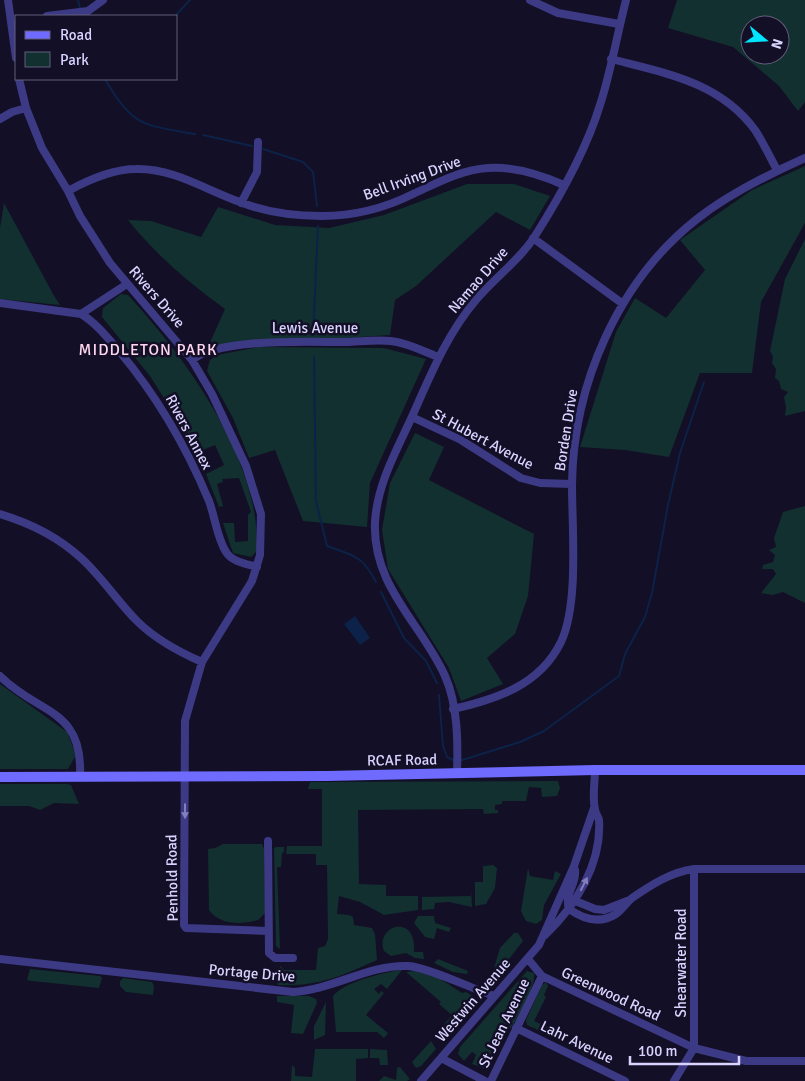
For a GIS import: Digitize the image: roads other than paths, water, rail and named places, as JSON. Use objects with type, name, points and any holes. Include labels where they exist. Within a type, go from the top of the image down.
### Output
[{"type":"main road","name":"RCAF Road","points":[[0,777],[185,777],[457,770],[805,770]]},
{"type":"street","points":[[8,0],[14,19],[15,38]]},
{"type":"street","points":[[55,15],[88,11],[103,0]]},
{"type":"street","points":[[530,0],[558,13],[619,24]]},
{"type":"street","name":"Namao Drive","points":[[457,770],[453,709],[446,678],[434,654],[387,582],[376,549],[375,521],[379,493],[438,357],[476,300],[533,238],[580,158],[600,106],[626,0]]},
{"type":"street","points":[[611,59],[680,77],[712,90],[742,115],[755,131],[777,170]]},
{"type":"street","name":"Rivers Drive","points":[[19,80],[26,108],[42,148],[94,240],[127,284],[192,360],[212,394],[252,481],[261,514],[260,555],[257,567],[247,590],[202,662],[185,721],[185,777]]},
{"type":"street","points":[[0,119],[12,112],[26,108]]},
{"type":"street","points":[[241,203],[257,172],[258,142]]},
{"type":"street","name":"Borden Drive","points":[[453,709],[490,701],[520,686],[552,657],[562,640],[572,610],[572,464],[580,410],[592,369],[623,304],[658,258],[696,220],[729,197],[777,170],[805,158]]},
{"type":"street","name":"Bell Irving Drive","points":[[68,191],[99,177],[135,169],[152,170],[180,177],[241,203],[291,214],[322,216],[349,214],[392,203],[460,173],[488,168],[515,169],[564,185]]},
{"type":"street","points":[[533,238],[623,304]]},
{"type":"street","points":[[0,302],[80,314],[127,284]]},
{"type":"street","name":"Rivers Annex","points":[[80,314],[95,324],[108,339],[149,388],[166,414],[209,502],[226,552],[239,561],[257,567]]},
{"type":"street","name":"Lewis Avenue","points":[[192,360],[198,355],[210,352],[270,342],[391,341],[415,347],[438,357]]},
{"type":"street","name":"St Hubert Avenue","points":[[412,416],[461,440],[521,478],[540,483],[572,484]]},
{"type":"street","points":[[0,514],[23,521],[56,539],[81,558],[149,632],[179,651],[202,662]]},
{"type":"street","points":[[0,676],[70,727],[78,743],[81,759],[80,776]]},
{"type":"street","name":"Westwin Avenue","points":[[544,936],[550,917],[574,866],[594,808],[595,770]]},
{"type":"street","name":"Penhold Road","points":[[185,777],[184,925],[186,928],[268,931]]},
{"type":"street","name":"Westwin Avenue","points":[[421,1081],[528,959],[544,936],[561,920],[576,900],[587,878],[595,854],[599,818],[594,808]]},
{"type":"street","points":[[268,840],[268,948],[271,956],[293,958]]},
{"type":"street","points":[[574,866],[575,876],[566,900],[569,909],[588,919],[602,920],[616,914],[631,899]]},
{"type":"street","points":[[556,904],[566,900],[576,900],[595,909],[604,910],[631,899],[660,880],[681,871],[694,869],[805,869]]},
{"type":"street","name":"Shearwater Road","points":[[694,869],[694,1048]]},
{"type":"street","name":"Portage Drive","points":[[0,959],[293,992],[330,986],[382,968],[410,966],[494,996]]},
{"type":"street","name":"Greenwood Road","points":[[528,959],[542,976],[694,1048],[746,1061],[805,1061]]},
{"type":"street","name":"St Jean Avenue","points":[[491,1081],[542,976]]},
{"type":"street","name":"Lahr Avenue","points":[[516,1028],[625,1081]]},
{"type":"street","points":[[674,1081],[694,1048]]},
{"type":"street","points":[[441,1058],[485,1081]]},
{"type":"water","points":[[355,616],[370,638],[360,645],[344,624]]},
{"type":"waterway","points":[[78,0],[80,8]]},
{"type":"waterway","points":[[176,15],[190,0]]},
{"type":"waterway","points":[[106,80],[123,107],[141,121],[163,128],[195,134]]},
{"type":"waterway","points":[[203,135],[252,146]]},
{"type":"waterway","points":[[263,149],[303,162],[313,172],[317,206]]},
{"type":"waterway","points":[[313,335],[318,226]]},
{"type":"waterway","points":[[314,356],[316,501],[327,546],[361,561],[376,582]]},
{"type":"waterway","points":[[459,761],[520,742],[544,731],[619,676],[625,654],[645,617],[652,593],[668,505],[680,453],[704,382]]},
{"type":"waterway","points":[[381,592],[404,638],[426,661],[437,683]]},
{"type":"waterway","points":[[439,695],[443,746],[447,757],[455,761]]},
{"type":"district","name":"MIDDLETON PARK","points":[[148,349]]}]
